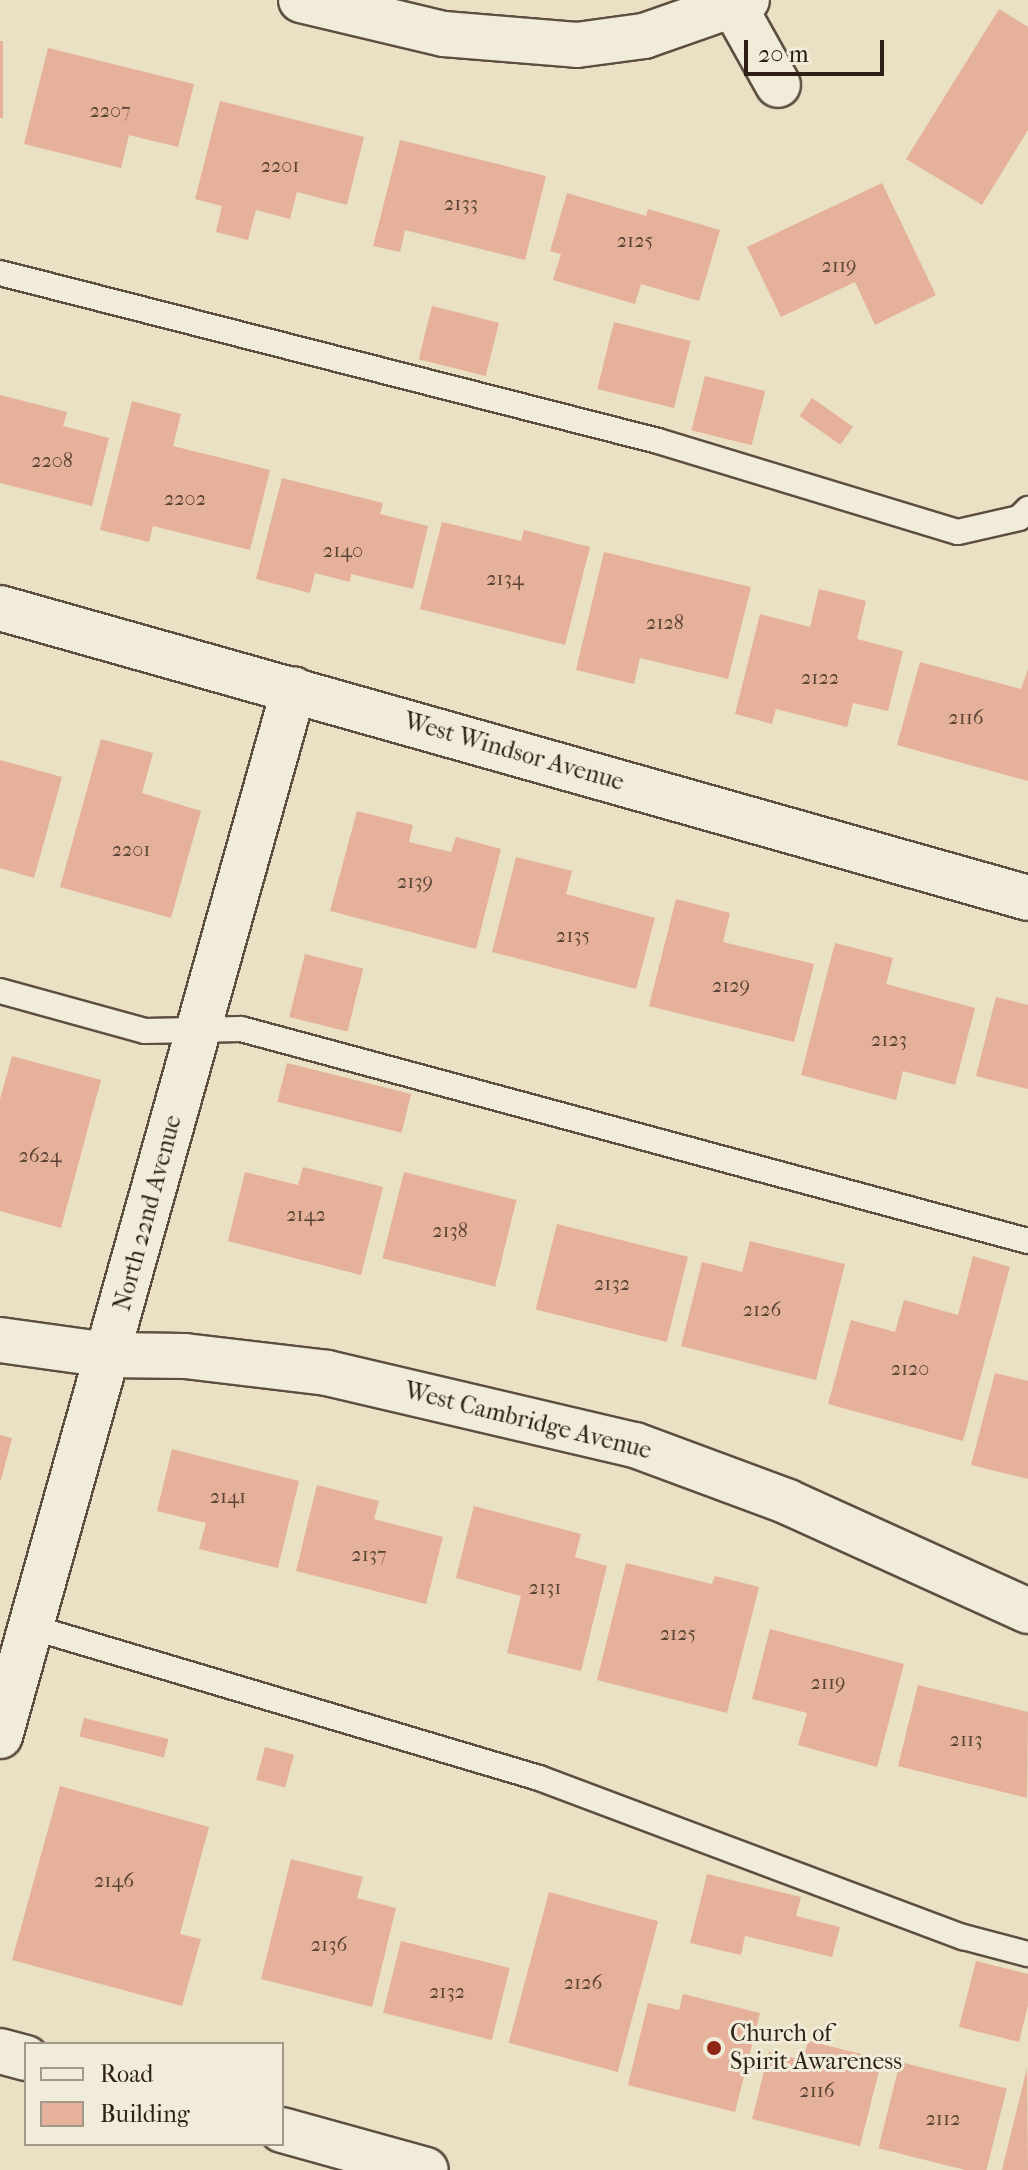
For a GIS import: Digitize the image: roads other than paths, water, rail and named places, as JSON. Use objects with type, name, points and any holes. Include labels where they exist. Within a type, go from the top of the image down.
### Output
[{"type":"street","points":[[301,0],[444,34],[577,45],[644,36],[741,4],[778,85]]},
{"type":"street","name":"West Windsor Avenue","points":[[0,608],[1028,898]]},
{"type":"street","name":"North 22nd Avenue","points":[[3,1713],[31,1627],[294,689]]},
{"type":"street","name":"West Cambridge Avenue","points":[[0,1340],[108,1355],[185,1356],[327,1373],[635,1445],[788,1502],[1028,1611]]},
{"type":"street","points":[[0,2051],[24,2057]]},
{"type":"street","points":[[284,2131],[426,2170]]},
{"type":"lane","points":[[0,273],[658,441],[958,532],[1019,518],[1028,509]]},
{"type":"lane","points":[[0,991],[145,1031],[241,1029],[1028,1241]]},
{"type":"lane","points":[[31,1627],[539,1778],[963,1937],[1028,1954]]},
{"type":"place","name":"Church of Spirit Awareness","points":[[714,2048]]}]
